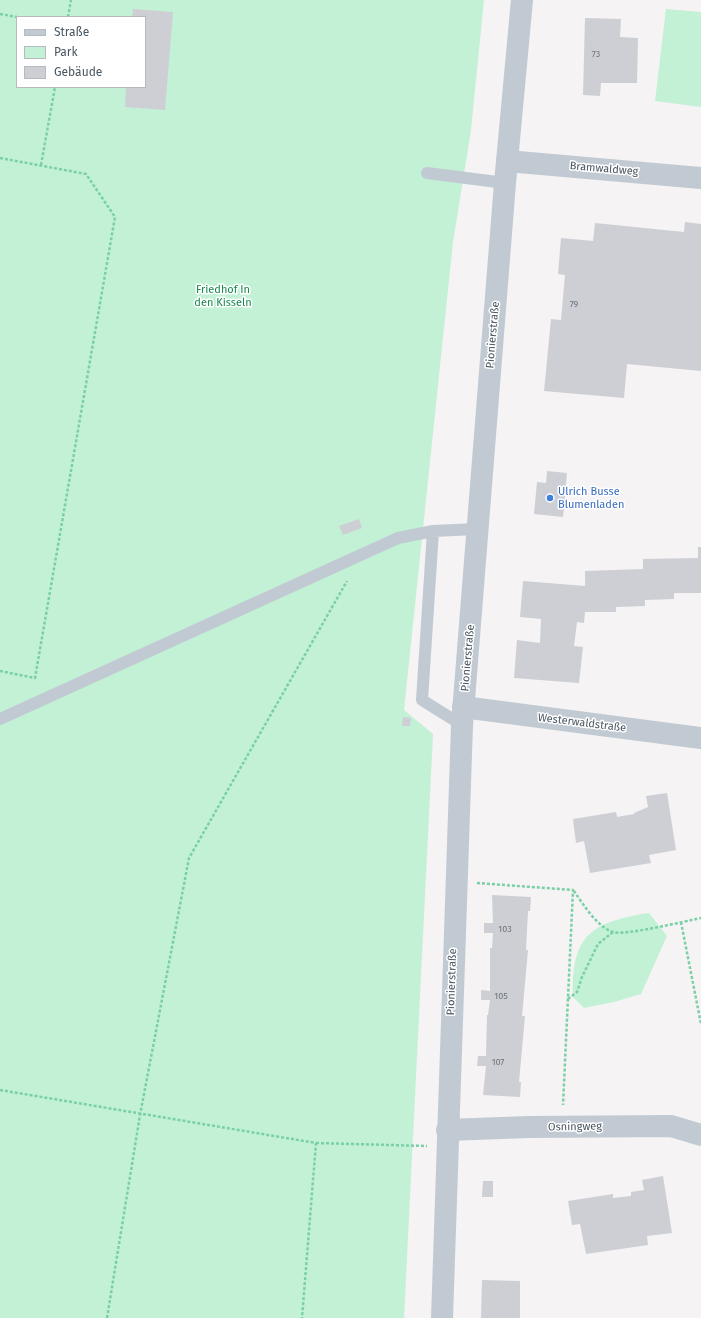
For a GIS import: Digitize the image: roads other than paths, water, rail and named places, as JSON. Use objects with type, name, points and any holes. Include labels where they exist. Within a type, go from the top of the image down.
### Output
[{"type":"street","name":"Pionierstraße","points":[[442,1318],[462,716],[505,183],[522,0]]},
{"type":"street","name":"Bramwaldweg","points":[[507,161],[701,178]]},
{"type":"street","name":"Westerwaldstraße","points":[[462,716],[701,738]]},
{"type":"street","name":"Osningweg","points":[[447,1139],[529,1127],[671,1126],[701,1135]]},
{"type":"lane","points":[[427,173],[505,183]]},
{"type":"lane","points":[[0,719],[398,538],[433,531],[477,529]]},
{"type":"lane","points":[[433,531],[422,700],[462,716]]},
{"type":"place","name":"Ulrich Busse Blumenladen","points":[[550,498]]},
{"type":"park label","name":"Friedhof In den Kisseln","points":[[223,296]]}]
